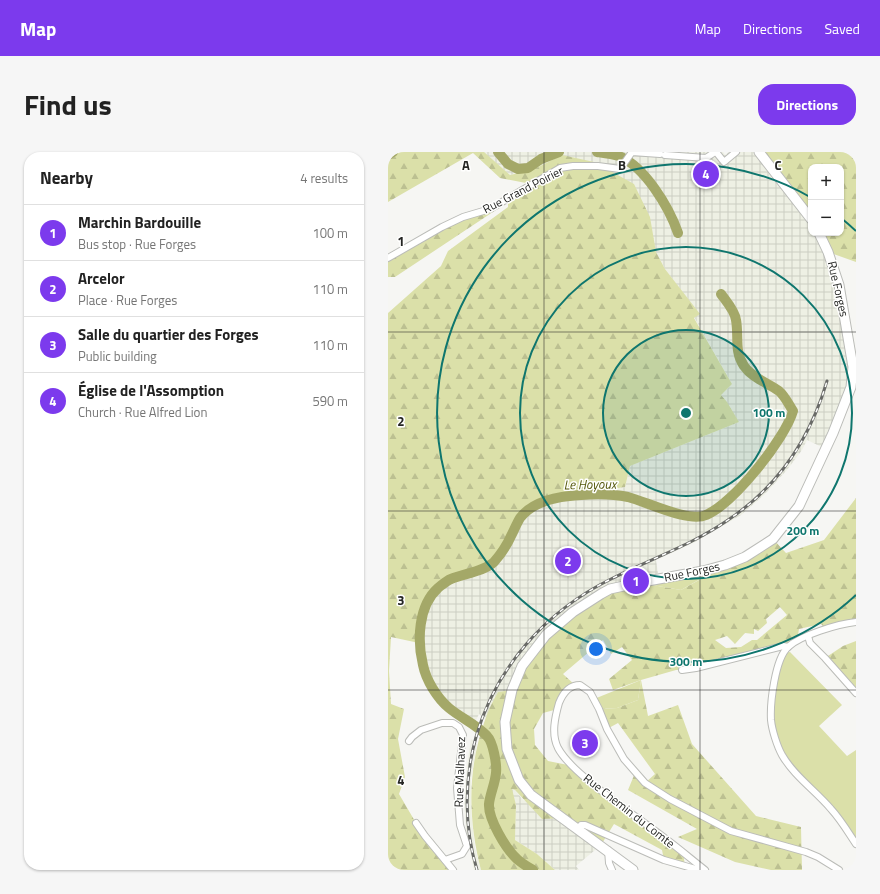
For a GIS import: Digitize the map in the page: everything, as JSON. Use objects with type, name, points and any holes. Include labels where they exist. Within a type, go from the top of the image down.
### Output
[{"type":"main road","points":[[759,152],[808,215]]},
{"type":"main road","name":"Rue Forges","points":[[633,870],[531,794],[518,780],[507,749],[505,722],[512,690],[522,666],[546,635],[587,602],[620,586],[703,571],[725,565],[745,557],[773,538],[799,506],[851,387],[853,367],[839,285],[828,252],[820,236]]},
{"type":"street","points":[[632,152],[706,158],[715,152],[724,162],[736,152]]},
{"type":"street","name":"Rue Grand Poirier","points":[[388,258],[442,227],[463,217],[490,209],[560,168],[573,166],[598,166],[620,169],[632,152]]},
{"type":"street","points":[[856,622],[826,629],[808,636],[788,647],[782,653],[770,710],[782,755],[795,772],[831,809],[856,844]]},
{"type":"street","points":[[808,636],[810,643],[856,693]]},
{"type":"street","points":[[682,670],[709,665],[783,646],[788,647]]},
{"type":"street","name":"Rue Chemin du Comte","points":[[705,870],[664,837],[614,802],[579,772],[562,754],[556,739],[555,720],[562,695],[570,687],[580,685],[590,692],[600,709],[607,729],[624,759],[645,783],[657,792],[731,831],[806,852],[839,870]]},
{"type":"street","name":"Rue Malhavez","points":[[409,741],[412,736],[421,730],[442,723],[453,723],[459,727],[463,735],[457,788],[460,825],[467,846],[462,854],[445,860]]},
{"type":"street","points":[[416,823],[453,870]]},
{"type":"street","points":[[578,828],[581,825],[585,825],[604,832],[664,860],[699,870]]},
{"type":"street","points":[[608,850],[609,863],[612,870]]},
{"type":"shaded area","points":[[483,152],[723,152],[725,155],[729,152],[759,152],[808,215],[808,236],[820,236],[828,252],[853,367],[826,449],[807,440],[802,450],[787,470],[764,495],[741,515],[695,542],[656,560],[659,579],[512,690],[498,692],[485,719],[479,714],[474,724],[448,707],[428,680],[423,666],[419,643],[421,624],[428,599],[437,589],[449,580],[492,564],[510,539],[521,518],[534,506],[558,497],[625,487],[630,466],[739,422],[721,395],[732,384],[694,317],[699,314],[665,269],[656,252],[562,155],[532,170],[510,175]]},
{"type":"shaded area","points":[[471,739],[477,744],[471,779],[471,810],[475,848],[481,870],[474,870],[466,828],[464,802]]},
{"type":"shaded area","points":[[511,789],[515,790],[523,800],[564,818],[601,845],[576,866],[579,870],[555,870],[537,854],[515,840],[516,805]]},
{"type":"green space","points":[[388,152],[484,152],[510,175],[532,170],[562,155],[594,162],[634,184],[650,217],[656,252],[665,269],[700,314],[694,318],[732,384],[721,395],[739,422],[630,466],[625,487],[558,497],[534,506],[521,518],[510,539],[492,564],[449,580],[437,589],[428,599],[424,610],[419,643],[391,637],[389,671],[391,704],[404,709],[398,739],[405,777],[399,794],[416,823],[453,870],[388,870],[388,313],[441,266],[448,251],[508,207],[508,202],[395,277],[388,277],[388,258],[442,227],[490,209],[528,186],[526,183],[500,178],[473,153],[388,202]]},
{"type":"green space","points":[[759,152],[856,152],[856,262],[828,252],[820,236],[844,236],[844,164],[808,164],[808,215]]},
{"type":"green space","points":[[856,498],[856,622],[826,629],[821,624],[799,629],[797,641],[682,670],[676,670],[613,690],[609,679],[632,660],[622,647],[611,654],[603,640],[563,674],[575,685],[570,687],[558,709],[543,713],[534,729],[535,745],[548,761],[573,766],[683,852],[685,866],[664,860],[662,850],[614,824],[601,845],[564,818],[542,819],[515,790],[512,789],[516,805],[515,840],[537,854],[555,870],[533,870],[530,868],[524,870],[481,870],[474,832],[471,795],[472,776],[479,739],[492,702],[498,692],[512,690],[533,650],[601,594],[650,581],[652,585],[681,590],[773,539],[786,553],[824,540]],"holes":[[[780,607],[787,615],[757,640],[752,640],[741,647],[726,648],[715,640],[727,636],[735,644],[745,633],[754,634],[754,629],[758,631],[767,623],[766,619]]]},
{"type":"green space","points":[[725,565],[681,590],[652,585],[650,581]]},
{"type":"green space","points":[[856,641],[856,687],[852,689],[825,658],[843,646]]},
{"type":"green space","points":[[790,652],[842,705],[819,726],[847,756],[856,750],[856,844],[838,818],[795,771],[777,740],[770,710],[782,653]]},
{"type":"green space","points":[[641,680],[638,700],[617,708],[599,709],[594,699]]},
{"type":"green space","points":[[641,680],[648,716],[678,705],[692,744],[756,816],[801,827],[802,870],[771,870],[735,862],[678,837],[697,829],[628,790],[635,773],[645,783],[655,774],[618,723],[607,729],[599,709],[617,708],[638,700]]},
{"type":"waterway","name":"Le Hoyoux","points":[[388,155],[393,152]]},
{"type":"waterway","name":"Le Hoyoux","points":[[498,152],[508,164],[518,169],[528,168],[541,159],[559,152]]},
{"type":"waterway","name":"Le Hoyoux","points":[[597,152],[619,156],[629,161],[638,169],[647,178],[662,200],[678,233]]},
{"type":"waterway","name":"Le Hoyoux","points":[[533,870],[520,862],[513,854],[498,833],[491,818],[489,804],[496,769],[494,753],[489,739],[478,728],[445,704],[429,683],[423,665],[420,645],[421,624],[426,604],[431,595],[449,580],[485,568],[494,562],[506,546],[520,518],[525,512],[548,500],[598,494],[616,495],[628,497],[679,514],[699,517],[717,509],[743,485],[780,438],[793,411],[779,391],[751,374],[744,366],[738,350],[737,326],[734,313],[721,294]]},
{"type":"railway","points":[[477,870],[468,820],[467,804],[469,770],[476,737],[485,711],[496,687],[510,665],[545,625],[565,607],[587,592],[611,579],[714,529],[746,507],[763,492],[790,460],[802,442],[812,422],[827,381]]},
{"type":"place","name":"Église de l'Assomption","points":[[706,174]]},
{"type":"place","name":"Arcelor","points":[[568,561]]},
{"type":"place","name":"Marchin Bardouille","points":[[636,581]]},
{"type":"place","name":"Salle du quartier des Forges","points":[[585,743]]}]
